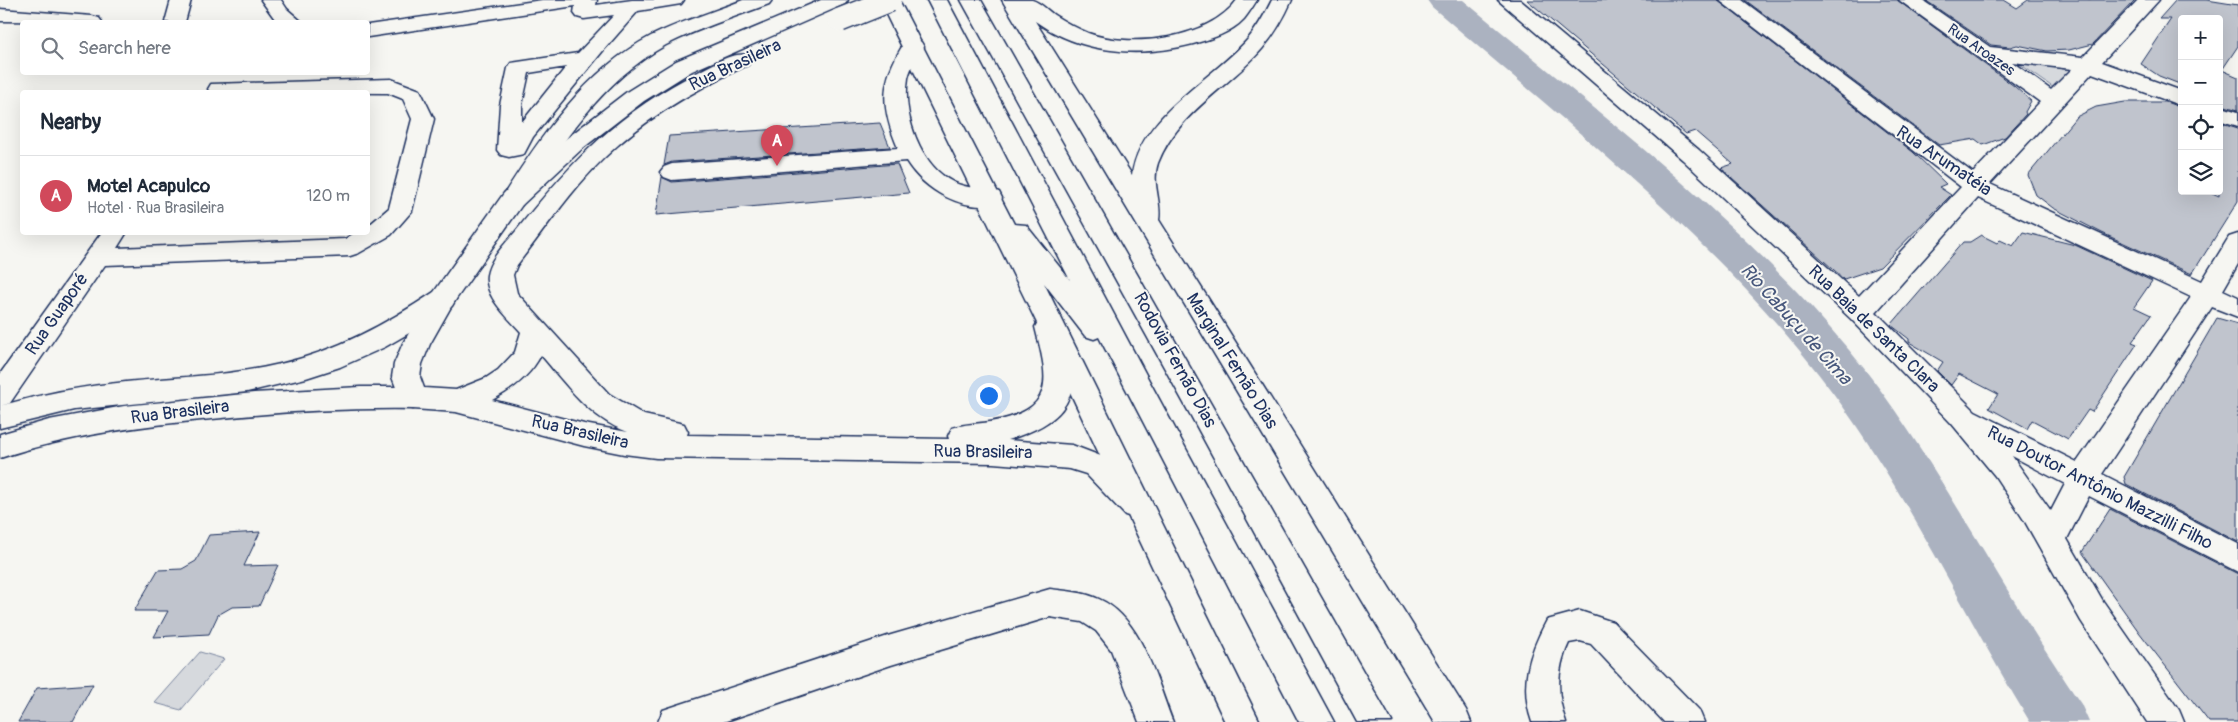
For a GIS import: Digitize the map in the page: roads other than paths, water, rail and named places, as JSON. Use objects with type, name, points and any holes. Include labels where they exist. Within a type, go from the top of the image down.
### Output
[{"type":"main road","points":[[176,20],[181,0]]},
{"type":"main road","points":[[271,0],[275,8],[287,20]]},
{"type":"main road","points":[[370,32],[583,4],[632,6],[674,0]]},
{"type":"main road","points":[[513,199],[554,138],[620,67],[645,48],[666,37],[762,0]]},
{"type":"main road","points":[[833,9],[890,0],[990,198],[1045,316],[1244,722]]},
{"type":"main road","points":[[937,0],[1138,386],[1317,722]]},
{"type":"main road","name":"Rodovia Fernão Dias","points":[[971,0],[1197,399],[1375,722]]},
{"type":"main road","name":"Marginal Fernão Dias","points":[[1012,0],[1454,722]]},
{"type":"main road","points":[[1020,0],[1053,24],[1068,32],[1093,41],[1139,46],[1182,40],[1208,32],[1233,18],[1247,0]]},
{"type":"main road","points":[[1149,226],[1143,183],[1146,165],[1155,144],[1174,119],[1254,45],[1272,24],[1282,0]]},
{"type":"main road","name":"Rua Baia de Santa Clara","points":[[1508,0],[1691,156],[1860,312],[1962,416],[2005,468],[2052,538],[2092,611],[2168,722]]},
{"type":"main road","name":"Rua Arumatéia","points":[[1728,0],[1976,187],[2238,308]]},
{"type":"main road","name":"Rua Aroazes","points":[[1910,0],[2053,100]]},
{"type":"main road","points":[[1860,312],[1976,187],[2053,100],[2149,0]]},
{"type":"main road","points":[[465,30],[583,4]]},
{"type":"main road","points":[[585,58],[632,6]]},
{"type":"main road","name":"Rua Brasileira","points":[[0,418],[29,407],[78,398],[253,380],[327,362],[368,345],[407,324],[443,299],[513,199],[575,144],[636,96],[684,66],[833,9]]},
{"type":"main road","name":"Rua Brasileira","points":[[833,9],[659,104],[609,141],[577,173],[504,262],[500,275],[501,287],[506,298],[599,402],[614,414],[632,423],[678,433],[968,436],[994,433],[1024,424],[1047,408],[1054,398],[1060,381],[1045,316]]},
{"type":"main road","points":[[0,15],[71,20]]},
{"type":"main road","points":[[913,47],[898,76],[895,102],[902,130],[924,171],[941,186],[959,193],[990,198],[1138,386]]},
{"type":"main road","points":[[1986,52],[2088,64],[2178,98]]},
{"type":"main road","points":[[98,257],[350,246],[382,229],[400,211],[422,119],[412,95],[391,86],[222,85]]},
{"type":"main road","points":[[2223,114],[2238,120]]},
{"type":"main road","points":[[672,172],[894,156],[913,152]]},
{"type":"main road","name":"Rua Guaporé","points":[[0,395],[113,235]]},
{"type":"main road","points":[[2052,538],[2083,478],[2207,294],[2238,242]]},
{"type":"main road","points":[[413,398],[406,377],[408,364],[443,299]]},
{"type":"main road","points":[[456,401],[477,395],[497,386],[514,373],[534,344],[535,330]]},
{"type":"main road","points":[[19,369],[34,389],[45,393],[78,398]]},
{"type":"main road","name":"Rua Brasileira","points":[[0,446],[35,433],[70,426],[172,412],[354,396],[413,398],[456,401],[584,434],[624,443],[656,446],[993,451],[1072,457],[1096,466],[1144,515]]},
{"type":"main road","name":"Rua Doutor Antônio Mazzilli Filho","points":[[1962,416],[2238,559]]},
{"type":"main road","points":[[675,722],[891,650],[1050,603],[1089,609],[1108,621],[1124,642],[1156,722]]},
{"type":"main road","points":[[1549,722],[1540,685],[1548,650],[1559,630],[1580,626],[1601,632],[1687,722]]},
{"type":"waterway","name":"Rio Cabuçu de Cima","points":[[1443,0],[1645,172],[1694,217],[1788,310],[1832,360],[1865,403],[1895,448],[2061,722]]},
{"type":"place","name":"Motel Acapulco","points":[[777,166]]}]
